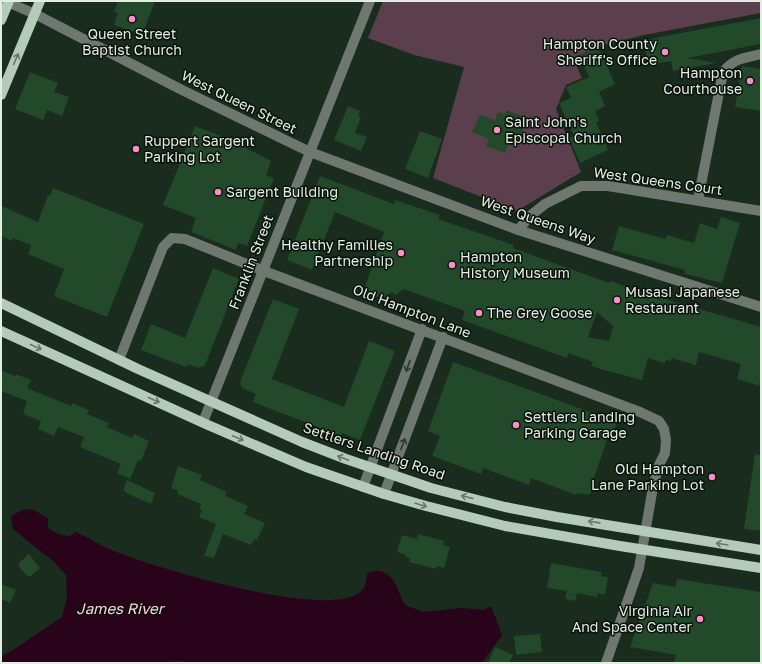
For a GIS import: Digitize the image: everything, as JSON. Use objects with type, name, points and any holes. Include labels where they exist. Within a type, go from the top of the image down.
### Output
[{"type":"main road","points":[[1,20],[8,1]]},
{"type":"main road","points":[[1,95],[40,1]]},
{"type":"main road","name":"Settlers Landing Road","points":[[1,303],[119,360],[211,402],[302,442],[391,475],[432,488],[505,507],[557,517],[761,550]]},
{"type":"main road","points":[[1,331],[306,467],[384,494],[488,522],[643,550],[761,568]]},
{"type":"street","name":"West Queen Street","points":[[8,1],[182,90],[310,152]]},
{"type":"street","name":"Franklin Street","points":[[203,422],[370,1]]},
{"type":"street","points":[[698,200],[722,72],[730,63],[761,54]]},
{"type":"street","name":"West Queens Way","points":[[310,152],[518,230],[761,307]]},
{"type":"street","name":"West Queens Court","points":[[518,230],[530,216],[545,204],[581,186],[608,186],[761,211]]},
{"type":"street","name":"Old Hampton Lane","points":[[119,360],[163,247],[172,238],[186,239],[264,271],[645,414],[659,421],[666,434],[665,453],[659,465],[653,487],[639,568],[606,663]]},
{"type":"street","points":[[363,487],[422,330]]},
{"type":"street","points":[[384,494],[442,337]]},
{"type":"shaded area","points":[[383,1],[761,1],[761,13],[644,35],[603,45],[573,58],[582,78],[566,85],[556,109],[581,172],[517,211],[433,178],[464,67],[414,55],[368,38]]},
{"type":"water","name":"James River","points":[[32,509],[48,518],[48,528],[60,535],[70,536],[76,532],[104,547],[135,559],[201,579],[277,596],[312,600],[340,599],[359,593],[363,589],[367,574],[370,572],[382,572],[389,575],[394,581],[405,605],[423,612],[462,608],[483,610],[491,606],[502,635],[482,663],[193,663],[178,661],[161,663],[1,663],[1,656],[13,650],[62,617],[67,598],[66,575],[54,562],[13,529],[11,516],[22,510]]},
{"type":"building","name":"Queen Street Baptist Church","points":[[118,1],[155,1],[142,35],[114,25],[118,13],[114,12]]},
{"type":"building","points":[[761,18],[761,44],[688,58],[716,63],[673,71],[671,61],[648,65],[644,40]]},
{"type":"building","points":[[598,46],[615,84],[599,92],[605,106],[595,111],[599,121],[596,122],[608,150],[580,163],[569,138],[574,136],[559,103],[571,98],[566,87],[589,77],[579,55]]},
{"type":"building","name":"Hampton Courthouse","points":[[742,66],[761,69],[761,111],[735,107]]},
{"type":"building","points":[[30,72],[58,83],[54,92],[69,97],[62,116],[47,110],[43,120],[15,109]]},
{"type":"building","points":[[348,106],[360,111],[358,116],[361,117],[355,133],[367,137],[361,151],[334,140]]},
{"type":"building","name":"Saint John's Episcopal Church","points":[[506,110],[527,118],[516,147],[508,144],[505,153],[486,146],[489,139],[472,132],[480,115],[495,120],[498,112],[505,114]]},
{"type":"building","name":"Sargent Building","points":[[195,126],[229,139],[271,161],[266,175],[274,178],[247,246],[238,243],[236,250],[191,232],[196,218],[163,205]]},
{"type":"building","points":[[420,131],[442,139],[428,178],[405,169]]},
{"type":"building","points":[[320,176],[394,204],[395,200],[440,215],[438,219],[514,245],[513,248],[609,283],[610,281],[761,327],[761,379],[759,386],[737,379],[741,364],[699,352],[696,365],[672,358],[671,361],[666,360],[665,363],[648,358],[642,380],[591,366],[593,362],[568,353],[567,358],[462,320],[465,311],[404,289],[395,295],[392,292],[382,299],[364,290],[384,232],[335,212],[312,270],[287,260]],"holes":[[[597,312],[613,326],[609,341],[588,337]]]},
{"type":"building","points":[[53,188],[144,224],[107,317],[54,296],[64,269],[28,254],[31,245],[13,238],[12,241],[1,236],[1,206],[38,222],[48,195],[50,196]]},
{"type":"building","points":[[721,217],[740,223],[722,283],[685,274],[685,270],[612,250],[619,226],[665,239],[667,235],[694,243],[700,223],[717,229]]},
{"type":"building","points":[[213,268],[239,279],[205,365],[198,368],[188,364],[186,367],[141,350],[151,324],[185,338]]},
{"type":"building","points":[[273,299],[299,309],[272,379],[344,407],[369,341],[395,351],[360,440],[342,433],[341,436],[253,402],[256,394],[242,388],[240,382]]},
{"type":"building","name":"Settlers Landing Parking Garage","points":[[453,362],[617,422],[613,433],[610,432],[593,480],[596,481],[591,493],[588,495],[577,493],[576,495],[531,478],[529,485],[483,468],[481,474],[432,456],[440,436],[428,431]]},
{"type":"building","points":[[1,370],[15,376],[16,374],[31,380],[27,388],[71,406],[72,403],[89,410],[87,414],[109,423],[107,427],[132,438],[134,434],[149,441],[141,461],[138,460],[130,479],[117,473],[121,464],[80,447],[84,437],[58,427],[54,436],[38,429],[41,421],[23,414],[27,401],[1,391]]},
{"type":"building","points":[[755,454],[761,455],[761,531],[744,529]]},
{"type":"building","points":[[178,466],[202,475],[200,480],[227,492],[225,496],[248,506],[244,514],[265,523],[257,540],[254,539],[251,545],[223,534],[214,558],[204,556],[216,524],[199,517],[202,510],[199,509],[201,504],[177,494],[178,491],[171,488]]},
{"type":"building","points":[[127,480],[155,493],[151,504],[123,491]]},
{"type":"building","points":[[418,534],[444,541],[443,545],[450,547],[444,568],[437,566],[436,569],[409,562],[410,558],[397,552],[402,535],[417,539]]},
{"type":"building","points":[[29,554],[40,568],[31,576],[27,576],[19,567],[19,563]]},
{"type":"building","points":[[551,563],[602,572],[601,576],[608,577],[605,595],[598,593],[597,597],[577,593],[575,601],[565,599],[567,591],[547,588]]},
{"type":"building","name":"Virginia Air And Space Center","points":[[677,579],[761,592],[761,663],[674,663],[676,655],[630,647],[653,583],[676,587]]},
{"type":"building","points":[[1,584],[16,590],[10,603],[1,599]]},
{"type":"building","points":[[540,634],[542,652],[516,655],[514,636]]},
{"type":"building","points":[[495,647],[513,655],[509,663],[488,663]]},
{"type":"place","name":"Queen Street Baptist Church","points":[[132,19]]},
{"type":"place","name":"Hampton County Sheriff's Office","points":[[665,52]]},
{"type":"place","name":"Hampton Courthouse","points":[[750,81]]},
{"type":"place","name":"Saint John's Episcopal Church","points":[[497,130]]},
{"type":"place","name":"Ruppert Sargent Parking Lot","points":[[136,149]]},
{"type":"place","name":"Sargent Building","points":[[218,192]]},
{"type":"place","name":"Healthy Families Partnership","points":[[401,253]]},
{"type":"place","name":"Hampton History Museum","points":[[452,265]]},
{"type":"place","name":"Musasi Japanese Restaurant","points":[[617,300]]},
{"type":"place","name":"The Grey Goose","points":[[479,313]]},
{"type":"place","name":"Settlers Landing Parking Garage","points":[[516,425]]},
{"type":"place","name":"Old Hampton Lane Parking Lot","points":[[712,477]]},
{"type":"place","name":"Virginia Air And Space Center","points":[[700,619]]}]
